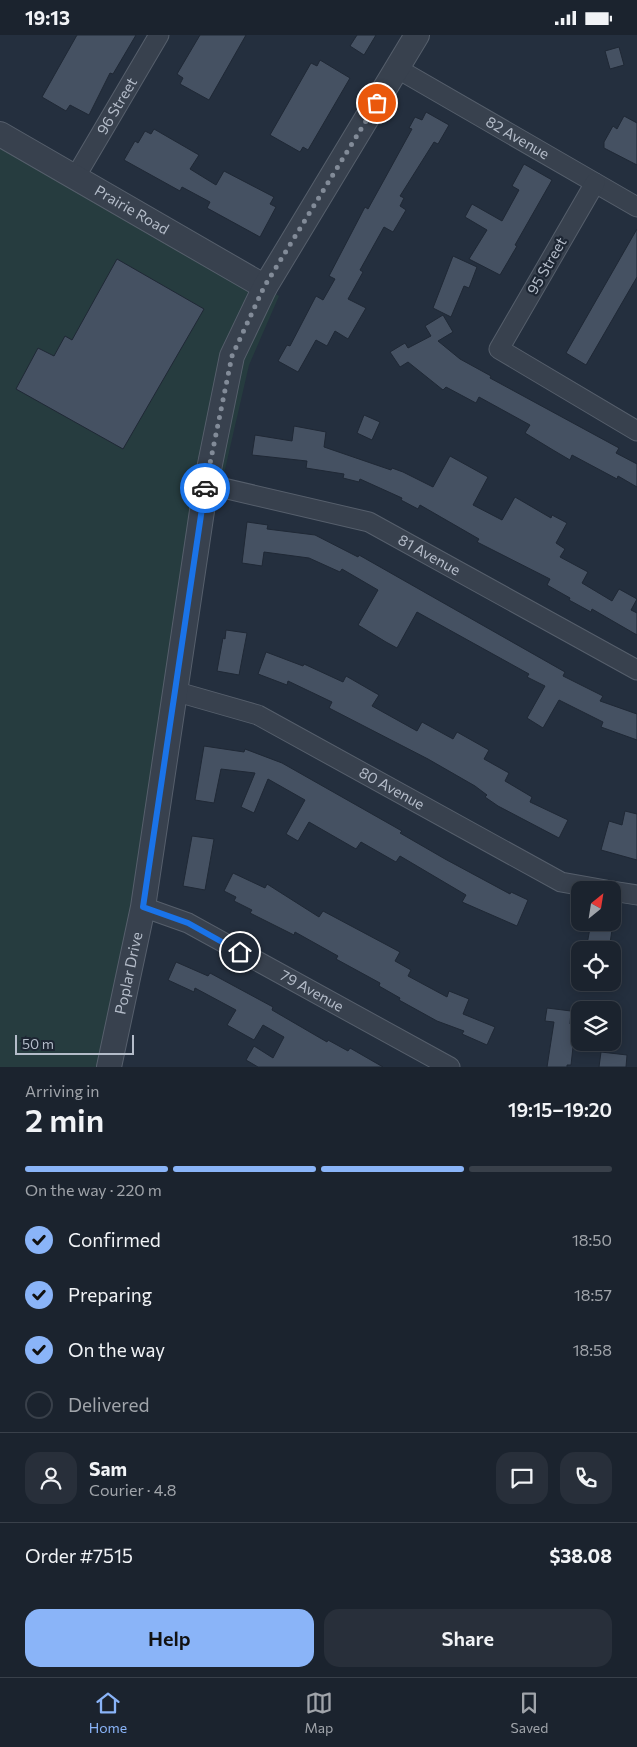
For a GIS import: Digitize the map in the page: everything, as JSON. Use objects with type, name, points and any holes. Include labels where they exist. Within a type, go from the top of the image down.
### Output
[{"type":"street","name":"96 Street","points":[[76,176],[159,35]]},
{"type":"street","name":"Poplar Drive","points":[[109,1067],[143,907],[206,484],[232,356],[264,287],[417,35]]},
{"type":"street","name":"82 Avenue","points":[[398,69],[637,207]]},
{"type":"street","name":"Prairie Road","points":[[0,134],[76,176],[264,287]]},
{"type":"street","name":"95 Street","points":[[595,183],[499,349],[637,431]]},
{"type":"street","name":"81 Avenue","points":[[206,484],[369,522],[637,671]]},
{"type":"street","name":"80 Avenue","points":[[174,691],[258,715],[562,882],[571,884]]},
{"type":"street","points":[[621,892],[637,895]]},
{"type":"street","name":"79 Avenue","points":[[143,907],[188,923],[450,1067]]},
{"type":"green space","points":[[0,125],[87,174],[279,296],[249,365],[174,691],[109,1067],[0,1067]]},
{"type":"building","points":[[77,35],[136,35],[113,74],[110,73],[89,115],[70,105],[66,111],[42,97]]},
{"type":"building","points":[[200,35],[246,35],[209,100],[180,84],[183,78],[177,74]]},
{"type":"building","points":[[357,35],[376,35],[364,55],[350,46]]},
{"type":"building","points":[[619,47],[624,65],[610,69],[605,51]]},
{"type":"building","points":[[320,60],[350,78],[308,150],[303,147],[300,152],[270,135],[311,63],[317,66]]},
{"type":"building","points":[[426,112],[449,125],[438,144],[434,142],[400,196],[404,198],[400,206],[406,210],[393,232],[384,227],[360,270],[363,272],[348,299],[366,308],[348,339],[335,331],[327,346],[316,340],[298,372],[278,361],[287,345],[290,346],[316,296],[323,300],[335,279],[329,276],[365,207],[368,209],[412,129],[409,128],[415,117],[422,120]]},
{"type":"building","points":[[624,116],[637,123],[637,165],[604,148],[604,142],[613,126],[617,129]]},
{"type":"building","points":[[154,129],[199,155],[190,169],[216,185],[224,171],[274,197],[270,204],[276,207],[260,237],[207,208],[210,202],[182,187],[180,191],[124,160],[135,141],[138,143],[145,131],[151,134]]},
{"type":"building","points":[[524,164],[552,180],[500,275],[469,259],[487,230],[465,217],[472,204],[502,221],[519,190],[512,186]]},
{"type":"building","points":[[637,229],[637,277],[586,365],[566,353]]},
{"type":"building","points":[[453,256],[477,267],[469,288],[464,286],[451,317],[433,308]]},
{"type":"building","points":[[117,259],[204,309],[123,449],[16,389],[38,348],[54,356],[65,336],[72,340]]},
{"type":"building","points":[[443,315],[453,332],[438,341],[460,359],[491,376],[490,378],[619,448],[616,453],[637,464],[637,487],[618,476],[617,479],[572,455],[570,460],[525,433],[530,425],[479,397],[476,403],[446,387],[443,390],[408,362],[400,367],[390,352],[405,343],[408,348],[431,336],[425,326]]},
{"type":"building","points":[[364,415],[380,422],[372,440],[357,433]]},
{"type":"building","points":[[294,426],[326,432],[324,447],[391,470],[392,468],[403,472],[433,487],[450,456],[488,477],[473,505],[502,520],[515,497],[551,518],[552,515],[567,523],[556,543],[565,549],[560,557],[588,572],[582,583],[612,601],[619,589],[637,599],[631,610],[637,613],[637,635],[592,609],[591,612],[569,600],[570,598],[547,585],[550,579],[477,542],[479,539],[420,505],[418,509],[401,500],[402,498],[360,479],[359,482],[343,478],[344,474],[306,468],[307,461],[252,455],[255,435],[292,441]]},
{"type":"building","points":[[247,522],[268,525],[267,529],[315,535],[358,557],[359,555],[565,672],[563,676],[603,696],[600,701],[637,714],[637,740],[601,727],[603,722],[559,700],[543,728],[527,718],[545,686],[527,677],[529,674],[417,612],[397,648],[386,642],[358,625],[378,590],[342,569],[340,572],[309,558],[264,552],[262,566],[242,563]]},
{"type":"building","points":[[226,630],[247,633],[239,675],[217,671]]},
{"type":"building","points":[[266,652],[303,666],[304,664],[343,682],[346,676],[379,695],[372,706],[417,731],[422,722],[453,739],[457,732],[489,750],[484,759],[509,773],[505,781],[532,797],[530,802],[568,820],[559,838],[498,806],[485,797],[487,795],[475,786],[428,759],[329,708],[332,702],[288,681],[287,685],[258,674]]},
{"type":"building","points":[[204,746],[244,752],[245,749],[282,763],[402,831],[400,833],[445,859],[510,894],[511,892],[528,900],[517,926],[462,902],[466,895],[400,856],[396,862],[361,842],[356,849],[309,822],[298,841],[286,834],[305,800],[268,779],[254,813],[241,807],[255,773],[221,769],[214,803],[195,800]]},
{"type":"building","points":[[625,811],[637,814],[637,860],[601,850],[609,821],[622,825]]},
{"type":"building","points":[[192,836],[214,839],[205,890],[183,886]]},
{"type":"building","points":[[233,873],[265,888],[267,884],[319,917],[323,911],[400,952],[395,961],[411,970],[408,976],[447,997],[449,991],[469,999],[463,1014],[495,1027],[487,1045],[462,1034],[464,1031],[437,1021],[399,1000],[400,998],[379,986],[380,983],[336,959],[338,956],[295,932],[294,935],[250,913],[252,910],[234,901],[236,897],[224,891]]},
{"type":"building","points":[[589,931],[612,931],[610,941],[588,941]]},
{"type":"building","points":[[176,962],[208,976],[210,973],[273,1007],[272,1010],[327,1042],[328,1040],[348,1051],[350,1048],[383,1067],[258,1067],[246,1060],[254,1046],[273,1058],[284,1037],[263,1025],[254,1040],[227,1025],[236,1010],[195,988],[194,992],[168,980]]},
{"type":"building","points":[[547,1008],[571,1011],[571,1051],[573,1051],[571,1065],[567,1065],[567,1067],[547,1067],[554,1022],[545,1021]]},
{"type":"building","points":[[601,1052],[627,1055],[626,1067],[599,1067]]},
{"type":"way so far","points":[[205,488],[232,356],[264,287],[377,103]]},
{"type":"route","points":[[205,488],[143,907],[188,923],[240,952]]}]
